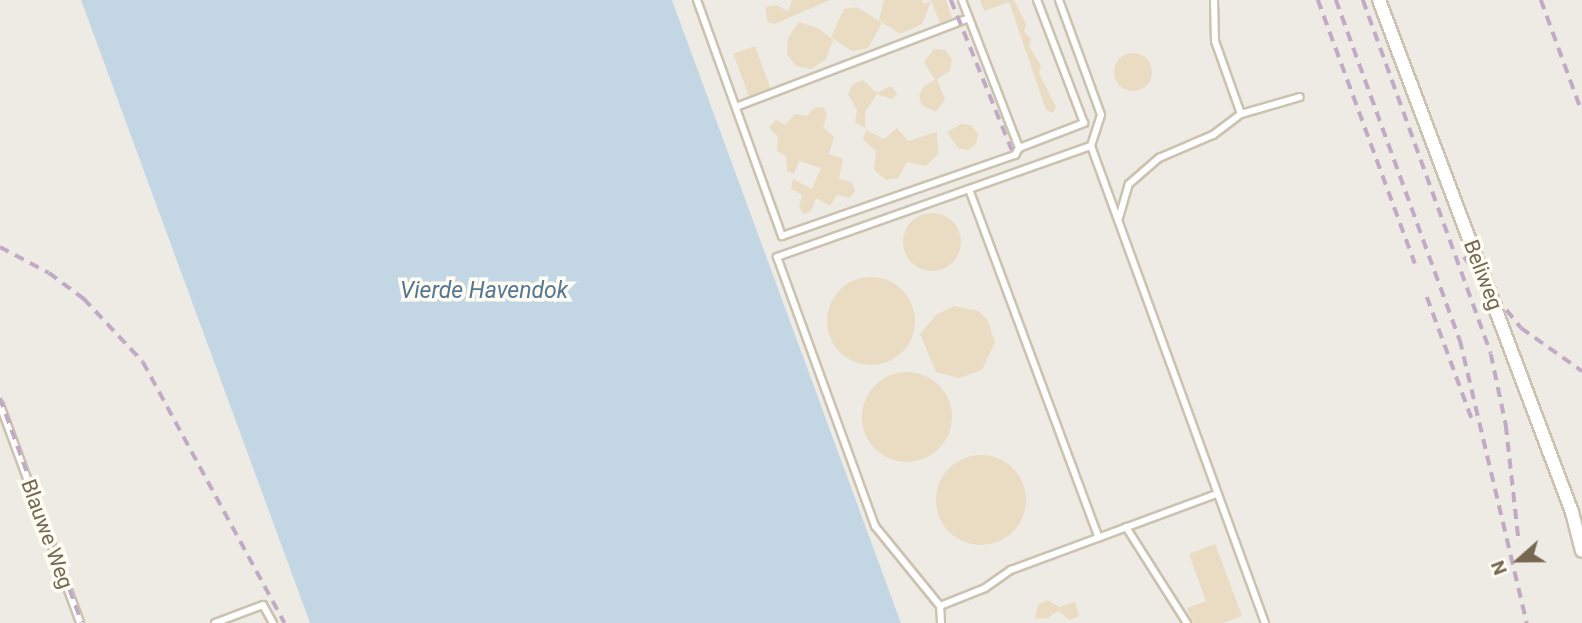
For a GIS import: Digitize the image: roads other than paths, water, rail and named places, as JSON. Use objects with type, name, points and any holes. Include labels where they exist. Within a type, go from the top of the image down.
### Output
[{"type":"street","name":"Beliweg","points":[[1379,0],[1572,512],[1582,551]]},
{"type":"lane","points":[[697,0],[782,236],[1014,155],[1018,148],[1084,123],[1037,0]]},
{"type":"lane","points":[[962,0],[1018,148]]},
{"type":"lane","points":[[1059,0],[1101,115],[1091,146],[1265,623]]},
{"type":"lane","points":[[1214,0],[1215,41],[1241,114]]},
{"type":"lane","points":[[736,107],[969,18]]},
{"type":"lane","points":[[1118,220],[1129,184],[1159,158],[1213,135],[1241,114],[1300,97]]},
{"type":"lane","points":[[941,623],[940,606],[875,526],[777,257],[1091,146]]},
{"type":"lane","points":[[969,189],[1098,538]]},
{"type":"lane","name":"Blauwe Weg","points":[[0,405],[80,623]]},
{"type":"lane","points":[[940,606],[985,588],[1011,570],[1216,494]]},
{"type":"lane","points":[[1126,527],[1187,623]]},
{"type":"lane","points":[[215,623],[263,605],[273,623]]},
{"type":"water","name":"Vierde Havendok","points":[[81,0],[672,0],[901,623],[310,623]]},
{"type":"railway","points":[[951,0],[1012,150]]},
{"type":"railway","points":[[1318,0],[1415,264]]},
{"type":"railway","points":[[1336,0],[1460,340],[1527,623]]},
{"type":"railway","points":[[1363,0],[1491,354],[1506,425],[1519,543]]},
{"type":"railway","points":[[1541,0],[1582,112]]},
{"type":"railway","points":[[0,247],[49,273],[84,299],[143,362],[285,623]]},
{"type":"railway","points":[[1464,257],[1521,328],[1582,371]]},
{"type":"railway","points":[[1427,297],[1474,425]]},
{"type":"railway","points":[[0,398],[82,623]]}]
